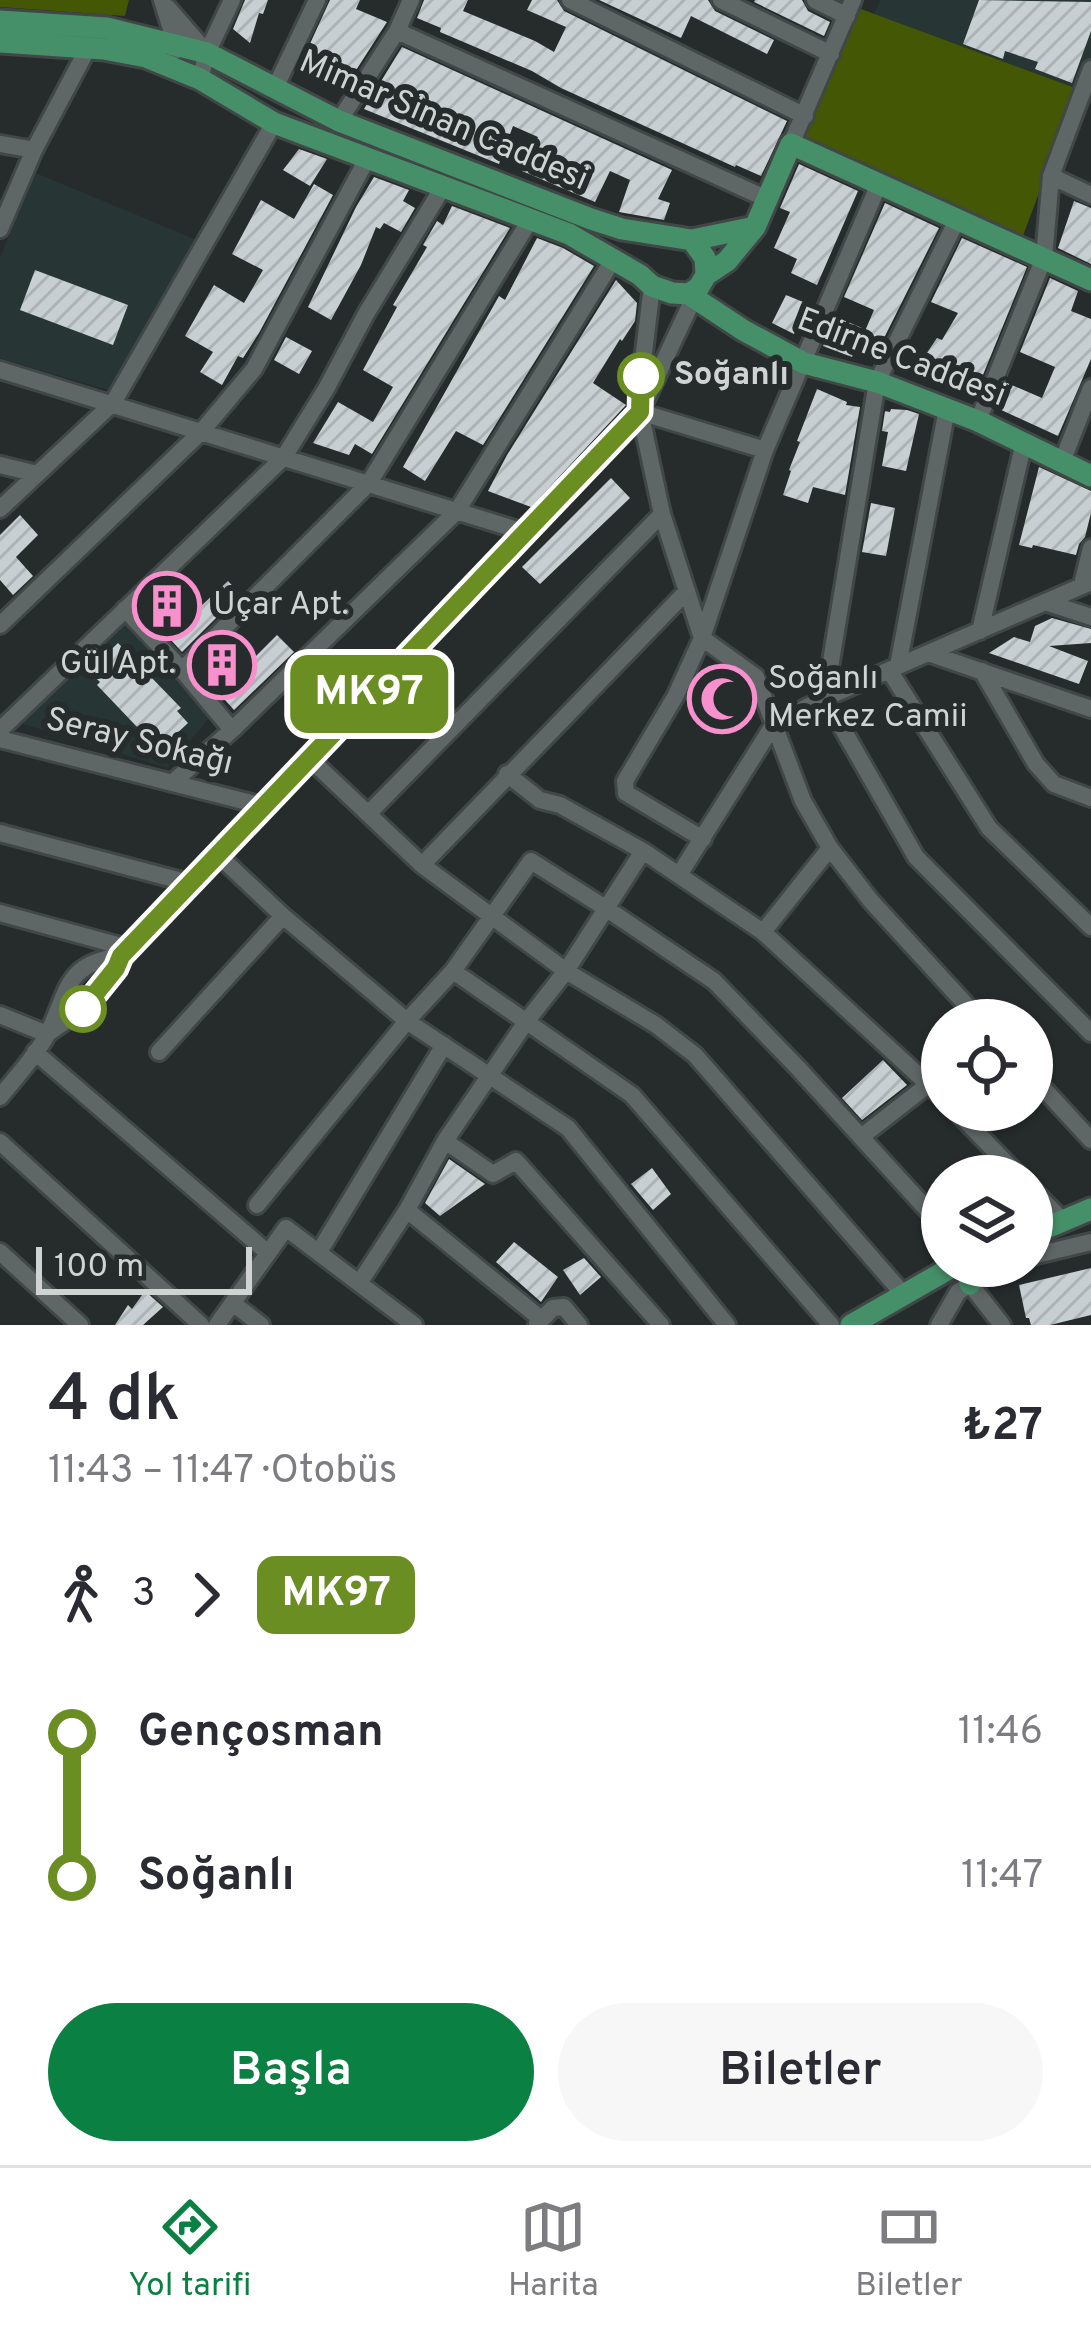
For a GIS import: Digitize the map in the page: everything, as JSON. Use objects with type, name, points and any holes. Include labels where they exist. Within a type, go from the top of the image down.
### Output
[{"type":"main road","name":"Mimar Sinan Caddesi","points":[[0,21],[107,28],[174,57],[200,79],[274,123],[569,234],[646,280]]},
{"type":"main road","name":"Mimar Sinan Caddesi","points":[[0,42],[146,57],[207,53],[339,121],[591,220],[654,234]]},
{"type":"main road","points":[[755,227],[692,240],[654,234],[638,248],[634,264],[646,280],[689,294],[755,227],[791,144],[1091,280]]},
{"type":"main road","points":[[692,240],[705,258],[699,286]]},
{"type":"main road","name":"Edirne Caddesi","points":[[699,286],[743,330],[804,363],[877,382],[947,409],[1091,476]]},
{"type":"main road","points":[[1053,1226],[1091,1209]]},
{"type":"main road","points":[[851,1325],[921,1285]]},
{"type":"street","points":[[162,0],[207,53]]},
{"type":"street","points":[[162,0],[174,57]]},
{"type":"street","points":[[200,79],[232,0]]},
{"type":"street","points":[[275,88],[316,0]]},
{"type":"street","points":[[339,121],[397,31],[411,0]]},
{"type":"street","points":[[570,0],[805,116]]},
{"type":"street","points":[[721,0],[831,54]]},
{"type":"street","points":[[791,144],[850,8],[814,0]]},
{"type":"street","points":[[397,31],[767,199]]},
{"type":"street","points":[[1,224],[88,48]]},
{"type":"street","points":[[977,421],[1044,258],[1051,176],[1084,110],[1091,69]]},
{"type":"street","points":[[0,509],[113,403],[274,123]]},
{"type":"street","points":[[0,144],[34,150]]},
{"type":"street","points":[[0,625],[202,431],[254,369],[367,158]]},
{"type":"street","points":[[1051,176],[1091,195]]},
{"type":"street","points":[[703,839],[626,793],[625,781],[675,697],[702,638],[765,450],[879,184]]},
{"type":"street","points":[[0,734],[284,457],[443,187]]},
{"type":"street","points":[[958,218],[877,382],[825,698],[916,857],[1091,1034]]},
{"type":"street","points":[[182,670],[369,483],[530,220]]},
{"type":"street","points":[[172,782],[232,730],[457,511],[613,260]]},
{"type":"street","points":[[646,280],[640,412],[662,514],[702,638],[756,677],[803,801],[830,848],[871,901],[961,999]]},
{"type":"street","points":[[47,1034],[83,1009],[124,952],[640,412],[699,286]]},
{"type":"street","points":[[0,370],[524,532]]},
{"type":"street","points":[[1062,462],[1091,388]]},
{"type":"street","points":[[947,409],[894,668],[989,828],[1091,927]]},
{"type":"street","points":[[640,412],[765,450]]},
{"type":"street","points":[[980,631],[1024,442]]},
{"type":"street","points":[[0,465],[37,474]]},
{"type":"street","points":[[368,814],[662,514]]},
{"type":"street","points":[[679,875],[774,724],[1086,583],[1091,548]]},
{"type":"street","points":[[422,865],[686,592]]},
{"type":"street","points":[[1048,602],[1091,617]]},
{"type":"street","points":[[125,609],[232,730]]},
{"type":"street","points":[[928,653],[1091,709]]},
{"type":"street","points":[[982,671],[1036,764],[1054,784],[1091,797]]},
{"type":"street","name":"Seray Sokağı","points":[[0,734],[263,806]]},
{"type":"street","points":[[309,758],[422,865],[566,971],[656,1024],[695,1055],[904,1295]]},
{"type":"street","points":[[507,774],[539,800],[560,805],[643,851],[763,932],[921,1077]]},
{"type":"street","points":[[0,832],[189,883]]},
{"type":"street","points":[[763,932],[830,848]]},
{"type":"street","points":[[360,1282],[445,1141],[566,971],[643,851]]},
{"type":"street","points":[[217,854],[407,1021],[568,1128],[727,1325]]},
{"type":"street","points":[[257,1205],[453,971],[530,862],[714,981],[921,1203]]},
{"type":"street","points":[[0,913],[124,952]]},
{"type":"street","points":[[159,1052],[283,916]]},
{"type":"street","points":[[0,1097],[6,1079],[47,1034],[76,974],[95,959],[124,952]]},
{"type":"street","points":[[453,971],[632,1095],[831,1325]]},
{"type":"street","points":[[0,1015],[47,1034]]},
{"type":"street","points":[[319,1252],[445,1046]]},
{"type":"street","points":[[35,1052],[268,1253]]},
{"type":"street","points":[[861,1137],[921,1099]]},
{"type":"street","points":[[1053,1099],[1091,1140]]},
{"type":"street","points":[[975,1131],[999,1155]]},
{"type":"street","points":[[445,1141],[493,1174],[516,1161],[661,1325]]},
{"type":"street","points":[[0,1142],[201,1325]]},
{"type":"street","points":[[407,1210],[539,1322],[553,1308],[564,1307],[580,1325]]},
{"type":"street","points":[[1053,1211],[1064,1222]]},
{"type":"street","points":[[217,1325],[286,1228],[414,1325]]},
{"type":"street","points":[[1053,1251],[1091,1242]]},
{"type":"street","points":[[0,1252],[80,1325]]},
{"type":"street","points":[[939,1325],[961,1287]]},
{"type":"street","points":[[977,1287],[1002,1325]]},
{"type":"street","points":[[233,1304],[261,1325]]},
{"type":"shaded area","points":[[880,0],[1091,0],[1091,59],[1078,89],[874,14]]},
{"type":"shaded area","points":[[36,173],[197,240],[114,392],[0,358],[0,257]]},
{"type":"shaded area","points":[[124,623],[209,718],[167,768],[20,723]]},
{"type":"green space","points":[[0,0],[129,0],[125,16],[0,7]]},
{"type":"green space","points":[[861,9],[1078,89],[1021,241],[799,141]]},
{"type":"building","points":[[245,0],[268,0],[250,43],[233,29]]},
{"type":"building","points":[[330,0],[360,0],[356,9],[387,22],[351,78],[303,59]]},
{"type":"building","points":[[424,0],[468,0],[463,11],[554,52],[566,27],[527,10],[532,0],[557,0],[564,11],[787,121],[761,176],[440,32],[441,28],[417,18]]},
{"type":"building","points":[[599,0],[708,0],[715,11],[774,40],[767,54],[691,16],[681,38]]},
{"type":"building","points":[[755,0],[802,0],[808,11],[830,22],[824,36]]},
{"type":"building","points":[[979,0],[1091,2],[1091,31],[1072,83],[1035,69],[1038,62],[1005,51],[1003,59],[963,44]]},
{"type":"building","points":[[402,47],[672,170],[658,199],[670,203],[664,220],[619,212],[630,180],[610,171],[595,202],[522,171],[538,137],[513,126],[499,164],[364,109]]},
{"type":"building","points":[[299,149],[327,159],[310,186],[283,170]]},
{"type":"building","points":[[799,164],[858,191],[817,285],[791,273],[797,259],[774,248],[790,212],[780,208]]},
{"type":"building","points":[[374,177],[409,190],[403,201],[415,208],[401,232],[384,223],[376,227],[331,320],[308,307]]},
{"type":"building","points":[[314,184],[333,195],[259,333],[243,358],[238,356],[222,385],[200,372],[213,352],[185,336],[214,285],[244,303],[263,270],[232,254],[261,200],[294,219]]},
{"type":"building","points":[[1074,201],[1091,208],[1091,264],[1058,248]]},
{"type":"building","points":[[885,203],[939,228],[880,346],[862,338],[874,310],[844,297]]},
{"type":"building","points":[[452,206],[510,228],[372,454],[355,444],[349,455],[313,443],[338,402],[373,422],[393,387],[363,370],[427,247],[423,245],[437,221],[443,225]]},
{"type":"building","points":[[537,238],[594,266],[483,445],[456,431],[425,481],[403,467],[499,296],[505,300]]},
{"type":"building","points":[[962,238],[1027,267],[976,392],[916,369],[958,313],[931,302]]},
{"type":"building","points":[[35,270],[128,305],[113,345],[20,310]]},
{"type":"building","points":[[1050,278],[1078,291],[1071,311],[1091,319],[1091,359],[1058,436],[997,408],[1007,383],[1042,398],[1055,367],[1020,352]]},
{"type":"building","points":[[616,280],[637,303],[635,321],[593,383],[626,405],[531,507],[488,491],[507,455]]},
{"type":"building","points":[[786,295],[808,304],[794,334],[772,323]]},
{"type":"building","points":[[836,317],[862,328],[852,357],[823,346]]},
{"type":"building","points":[[286,337],[312,351],[299,374],[274,360]]},
{"type":"building","points":[[817,389],[860,407],[845,495],[813,487],[808,503],[783,495]]},
{"type":"building","points":[[885,411],[919,414],[906,471],[882,466],[888,432],[882,431]]},
{"type":"building","points":[[1039,467],[1091,491],[1091,513],[1076,555],[1019,545]]},
{"type":"building","points":[[611,478],[630,498],[540,584],[522,567]]},
{"type":"building","points":[[871,503],[895,508],[886,556],[862,552]]},
{"type":"building","points":[[20,515],[38,535],[16,557],[33,576],[13,595],[0,580],[0,535]]},
{"type":"building","points":[[178,581],[201,606],[228,581],[240,594],[182,652],[145,612]]},
{"type":"building","points":[[1052,618],[1091,629],[1091,643],[1049,646],[1088,661],[1079,684],[989,653],[1014,637],[1030,642],[1035,626]]},
{"type":"building","points":[[277,635],[294,652],[234,710],[200,672],[230,641],[251,661]]},
{"type":"building","points":[[118,643],[181,708],[177,711],[188,723],[159,750],[89,671]]},
{"type":"building","name":"Soğanlı Merkez Camii","points":[[727,671],[741,682],[750,718],[706,729],[697,679]]},
{"type":"building","points":[[883,1060],[907,1085],[862,1120],[842,1098]]},
{"type":"building","points":[[449,1159],[485,1184],[440,1216],[425,1203]]},
{"type":"building","points":[[652,1168],[671,1194],[653,1210],[631,1184]]},
{"type":"building","points":[[514,1242],[558,1277],[541,1302],[496,1262]]},
{"type":"building","points":[[584,1258],[601,1277],[580,1295],[563,1270]]},
{"type":"building","points":[[1091,1268],[1091,1315],[1031,1325],[1019,1287],[1053,1287],[1053,1277]]},
{"type":"building","points":[[145,1291],[163,1307],[143,1325],[115,1325],[128,1305],[132,1309]]},
{"type":"bus line","name":"MK97","points":[[83,1009],[121,956],[640,412],[641,376]]},
{"type":"place","name":"Soğanlı","points":[[641,376]]},
{"type":"place","name":"Uçar Apt.","points":[[167,606]]},
{"type":"place","name":"Gül Apt.","points":[[222,665]]},
{"type":"place","name":"Soğanlı Merkez Camii","points":[[722,699]]}]
